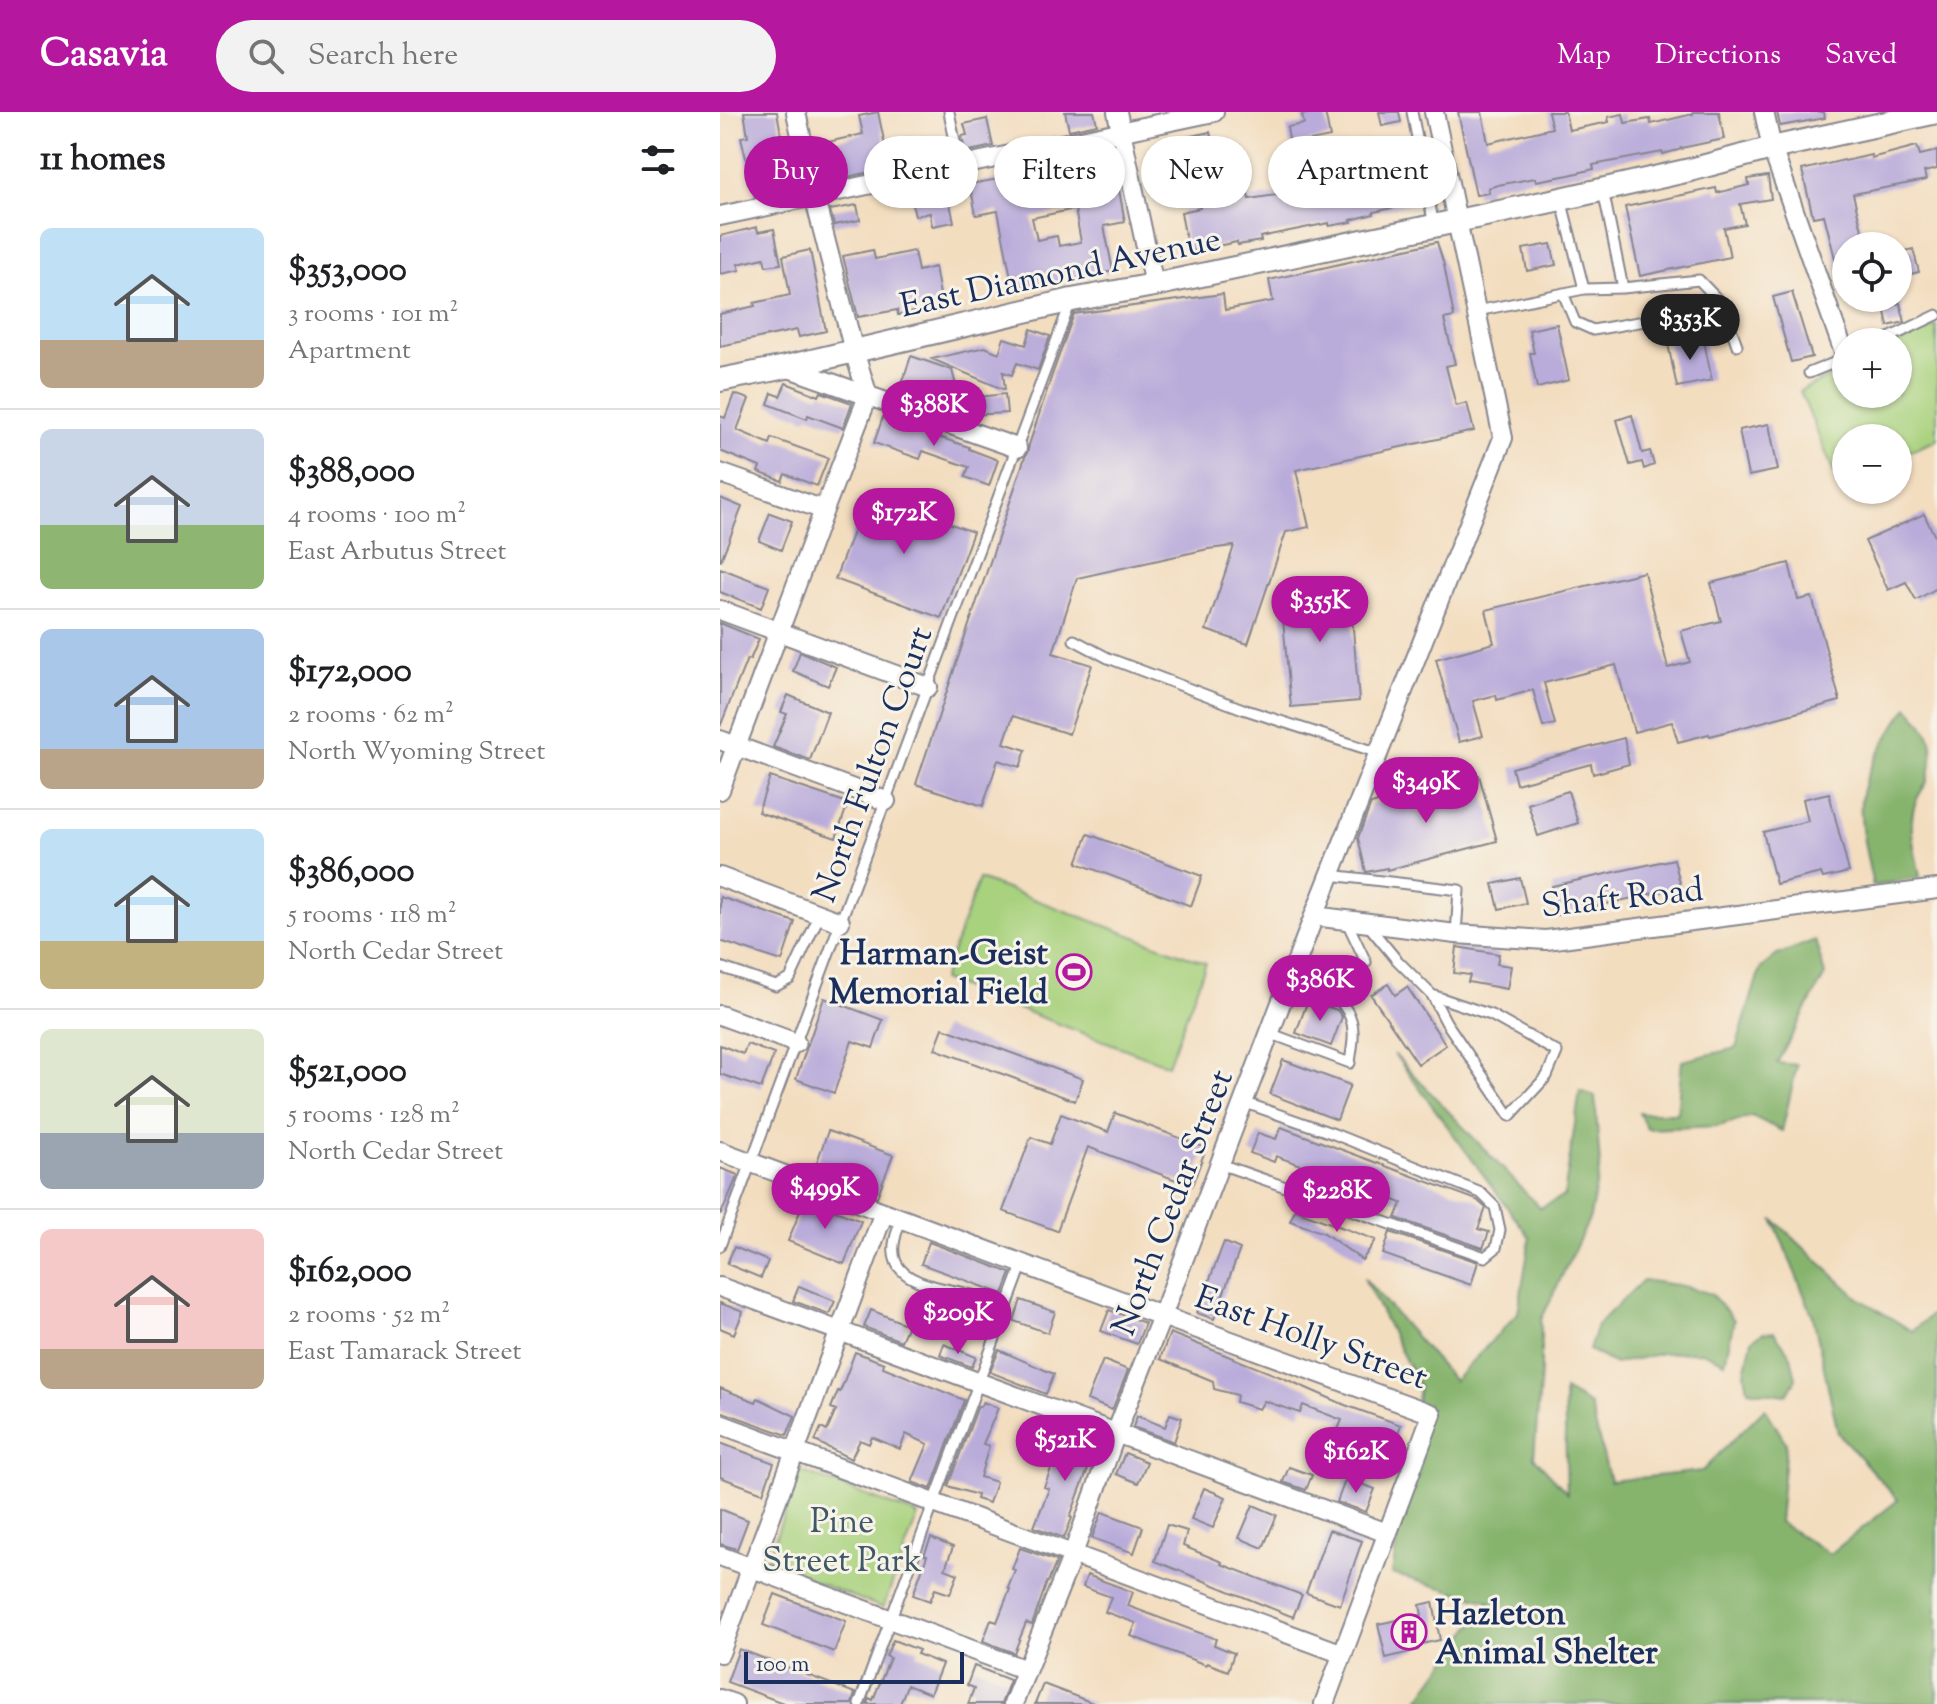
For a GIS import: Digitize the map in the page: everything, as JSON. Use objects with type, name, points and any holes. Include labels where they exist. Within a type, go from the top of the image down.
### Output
[{"type":"street","points":[[796,112],[801,136]]},
{"type":"street","points":[[1117,112],[1154,285]]},
{"type":"street","points":[[978,161],[1214,112]]},
{"type":"street","points":[[1764,112],[1772,148],[1835,328]]},
{"type":"street","name":"East Diamond Avenue","points":[[720,380],[1072,300],[1603,190],[1855,126],[1937,112]]},
{"type":"street","name":"North Cedar Street","points":[[1013,1704],[1073,1554],[1116,1433],[1314,916],[1503,438],[1435,120]]},
{"type":"street","points":[[720,216],[758,208]]},
{"type":"street","points":[[720,790],[728,743],[779,632],[868,396],[817,208]]},
{"type":"street","points":[[786,367],[1017,448]]},
{"type":"street","points":[[720,473],[824,510]]},
{"type":"street","points":[[720,610],[928,687]]},
{"type":"street","points":[[728,743],[886,801]]},
{"type":"street","points":[[720,877],[840,922]]},
{"type":"street","name":"Shaft Road","points":[[1314,916],[1456,934],[1546,940],[1937,889]]},
{"type":"street","points":[[720,1015],[796,1043]]},
{"type":"street","name":"East Holly Street","points":[[720,1151],[1432,1414],[1387,1533]]},
{"type":"street","points":[[720,1653],[840,1331],[893,1215]]},
{"type":"street","points":[[720,1287],[1387,1533],[1324,1704]]},
{"type":"street","points":[[720,1424],[1343,1654]]},
{"type":"street","points":[[720,1556],[1026,1670]]},
{"type":"street","points":[[720,1699],[734,1704]]},
{"type":"lane","points":[[949,112],[954,136]]},
{"type":"lane","points":[[1412,112],[1434,226]]},
{"type":"lane","points":[[1416,132],[1435,120]]},
{"type":"lane","points":[[1603,190],[1623,288]]},
{"type":"lane","points":[[1561,199],[1584,289]]},
{"type":"lane","points":[[1477,311],[1584,289],[1699,280],[1724,307],[1737,345]]},
{"type":"lane","points":[[1563,293],[1575,322],[1593,330],[1724,307]]},
{"type":"lane","name":"North Fulton Court","points":[[720,1246],[1072,300]]},
{"type":"lane","points":[[1910,328],[1937,315]]},
{"type":"lane","points":[[1809,373],[1832,364]]},
{"type":"lane","points":[[1074,640],[1108,658],[1230,704],[1379,753]]},
{"type":"lane","points":[[1330,875],[1459,890],[1456,934]]},
{"type":"lane","points":[[720,967],[776,986],[790,979],[820,914]]},
{"type":"lane","points":[[1331,993],[1366,962],[1345,920]]},
{"type":"lane","points":[[1365,923],[1432,995],[1446,1022],[1510,1116],[1547,1076],[1557,1052],[1491,1015],[1432,995]]},
{"type":"lane","points":[[1269,1033],[1350,1063],[1353,1030],[1349,1011],[1321,982],[1294,968]]},
{"type":"lane","points":[[1220,1164],[1485,1257],[1496,1248],[1500,1230],[1495,1207],[1481,1193],[1334,1134],[1243,1102]]},
{"type":"lane","points":[[893,1215],[893,1252],[899,1267],[924,1283],[1007,1306]]},
{"type":"lane","points":[[859,1704],[1023,1263]]},
{"type":"green space","points":[[1937,326],[1937,440],[1912,450],[1912,424],[1832,424],[1832,468],[1800,391],[1832,376],[1832,408],[1912,408],[1912,338]]},
{"type":"green space","points":[[1908,707],[1928,733],[1932,749],[1927,782],[1916,801],[1912,822],[1920,877],[1873,886],[1861,821],[1863,789],[1879,752]]},
{"type":"green space","name":"Harman-Geist Memorial Field","points":[[979,879],[1206,963],[1168,1065],[942,980]]},
{"type":"green space","points":[[1815,940],[1825,975],[1777,1063],[1797,1065],[1782,1131],[1752,1116],[1719,1126],[1647,1129],[1639,1113],[1677,1113],[1682,1061],[1736,1048],[1760,969],[1777,955]]},
{"type":"green space","points":[[1394,1054],[1540,1208],[1564,1196],[1580,1091],[1595,1096],[1600,1166],[1590,1217],[1541,1320],[1541,1373],[1534,1457],[1567,1493],[1564,1390],[1590,1405],[1610,1481],[1702,1471],[1765,1408],[1786,1443],[1779,1522],[1830,1554],[1898,1500],[1838,1433],[1813,1316],[1773,1219],[1857,1297],[1912,1331],[1937,1310],[1937,1704],[1437,1704],[1419,1699],[1490,1601],[1392,1574],[1419,1387],[1364,1278],[1454,1381],[1518,1313],[1530,1238]]},
{"type":"green space","points":[[1643,1280],[1711,1294],[1734,1320],[1725,1362],[1702,1352],[1662,1353],[1615,1364],[1589,1350],[1597,1325]]},
{"type":"green space","points":[[1774,1332],[1791,1356],[1796,1379],[1786,1395],[1748,1390],[1745,1373],[1752,1340],[1763,1333]]},
{"type":"green space","name":"Pine Street Park","points":[[800,1471],[918,1515],[883,1608],[766,1563]]},
{"type":"building","points":[[744,112],[777,112],[781,136],[748,136]]},
{"type":"building","points":[[878,112],[883,136],[864,136],[864,173],[848,177],[848,137],[863,134],[859,116]]},
{"type":"building","points":[[1065,112],[1094,112],[1097,124],[1069,130]]},
{"type":"building","points":[[1325,112],[1330,136],[1288,136],[1287,127],[1304,124],[1302,115]]},
{"type":"building","points":[[1379,112],[1399,112],[1401,122],[1382,126]]},
{"type":"building","points":[[1458,112],[1482,112],[1488,143],[1552,128],[1548,112],[1565,112],[1569,130],[1609,122],[1608,117],[1623,114],[1625,123],[1650,119],[1651,124],[1693,112],[1719,112],[1724,139],[1663,154],[1593,165],[1594,169],[1569,175],[1498,185],[1488,188],[1489,193],[1476,195]]},
{"type":"building","points":[[1777,112],[1824,112],[1825,118],[1780,126]]},
{"type":"building","points":[[987,119],[993,146],[978,149],[978,136],[962,136],[967,135],[964,124]]},
{"type":"building","points":[[1210,132],[1211,136],[1191,136]]},
{"type":"building","points":[[1917,146],[1920,155],[1937,151],[1937,169],[1924,172],[1926,180],[1853,194],[1862,232],[1832,232],[1832,247],[1824,215],[1813,217],[1802,170],[1871,155],[1871,158]]},
{"type":"building","points":[[1768,176],[1771,199],[1740,204],[1745,224],[1724,228],[1730,257],[1640,276],[1625,207],[1716,188],[1717,193],[1749,185],[1748,179]]},
{"type":"building","points":[[994,180],[994,208],[1122,208],[1125,222],[1104,226],[1113,271],[1014,293],[998,211],[976,215],[978,183]],"holes":[[[1075,209],[1081,242],[1059,246],[1057,236],[1037,240],[1032,218]]]},
{"type":"building","points":[[1268,196],[1268,208],[1392,208],[1352,222],[1329,226],[1329,223],[1260,237],[1261,241],[1238,245],[1237,242],[1188,252],[1181,212],[1200,208],[1252,208],[1252,199]]},
{"type":"building","points":[[857,205],[860,220],[834,225],[830,210]]},
{"type":"building","points":[[913,208],[951,208],[954,222],[932,226],[930,213],[915,216]]},
{"type":"building","points":[[757,227],[758,232],[774,229],[781,264],[766,266],[764,258],[738,264],[740,270],[720,274],[720,236]]},
{"type":"building","points":[[1437,242],[1454,317],[1444,319],[1455,364],[1446,366],[1456,406],[1467,403],[1474,431],[1296,470],[1309,527],[1286,532],[1248,644],[1206,630],[1234,546],[1077,578],[1053,653],[1092,665],[1069,734],[1013,716],[1004,743],[1026,750],[1020,767],[998,760],[983,806],[916,784],[1074,314],[1223,294],[1225,310],[1273,301],[1269,280]]},
{"type":"building","points":[[1551,244],[1556,265],[1527,271],[1523,249]]},
{"type":"building","points":[[1912,249],[1919,272],[1912,274]]},
{"type":"building","points":[[810,250],[826,331],[799,337],[797,330],[720,346],[720,314],[790,295],[783,256]]},
{"type":"building","points":[[873,250],[875,259],[914,251],[918,271],[935,267],[943,311],[930,313],[929,309],[898,315],[897,310],[858,317],[843,256]]},
{"type":"building","points":[[1792,292],[1812,357],[1791,362],[1773,297]]},
{"type":"building","points":[[1885,312],[1902,312],[1905,322],[1888,326]]},
{"type":"building","points":[[1557,324],[1569,380],[1537,388],[1529,330]]},
{"type":"building","points":[[1031,329],[1050,336],[1038,370],[1017,363],[1012,375],[1003,372],[1005,390],[932,359],[985,347],[999,353],[1004,338],[1026,345]]},
{"type":"building","points":[[1703,337],[1712,380],[1677,387],[1668,344]]},
{"type":"building","points":[[911,356],[952,370],[960,401],[942,406],[941,400],[901,386]]},
{"type":"building","points":[[786,383],[819,396],[821,392],[852,403],[843,428],[808,415],[807,419],[768,404],[772,393],[780,396]]},
{"type":"building","points":[[734,394],[749,399],[737,430],[770,444],[772,438],[828,458],[817,486],[785,474],[782,481],[758,472],[760,467],[720,451],[720,416],[725,418]]},
{"type":"building","points":[[1005,394],[1007,413],[970,415],[969,398]]},
{"type":"building","points":[[884,414],[998,460],[989,486],[965,477],[969,467],[923,451],[920,459],[874,443]]},
{"type":"building","points":[[1632,415],[1642,453],[1650,451],[1654,465],[1644,469],[1642,462],[1630,465],[1617,420]]},
{"type":"building","points":[[1769,424],[1778,470],[1748,476],[1739,430]]},
{"type":"building","points":[[868,493],[973,532],[941,618],[835,579]]},
{"type":"building","points":[[720,498],[742,507],[721,560],[720,560]]},
{"type":"building","points":[[770,513],[792,521],[781,550],[759,541]]},
{"type":"building","points":[[1924,514],[1937,541],[1937,588],[1916,600],[1906,582],[1888,590],[1865,541]]},
{"type":"building","points":[[1789,563],[1798,600],[1812,597],[1840,701],[1678,742],[1672,722],[1634,732],[1616,665],[1544,683],[1555,724],[1543,727],[1533,690],[1497,700],[1496,695],[1473,701],[1483,736],[1459,742],[1436,659],[1494,643],[1486,610],[1644,572],[1668,668],[1690,662],[1681,631],[1721,621],[1711,583]]},
{"type":"building","points":[[720,568],[769,587],[761,608],[720,592]]},
{"type":"building","points":[[1349,580],[1359,701],[1291,707],[1280,587]]},
{"type":"building","points":[[720,623],[759,639],[750,660],[747,659],[720,727]]},
{"type":"building","points":[[800,652],[836,667],[828,686],[793,671]]},
{"type":"building","points":[[788,695],[828,712],[810,760],[773,747],[787,714],[781,712]]},
{"type":"building","points":[[1624,738],[1629,764],[1593,774],[1591,764],[1516,784],[1512,768]]},
{"type":"building","points":[[1479,775],[1497,841],[1387,870],[1366,872],[1358,838],[1371,804]]},
{"type":"building","points":[[770,777],[848,803],[836,838],[758,812]]},
{"type":"building","points":[[1568,791],[1578,823],[1538,836],[1528,804]]},
{"type":"building","points":[[1829,793],[1849,872],[1823,878],[1821,873],[1776,884],[1763,832],[1808,821],[1803,799]]},
{"type":"building","points":[[1088,834],[1202,876],[1191,906],[1077,863]]},
{"type":"building","points":[[1674,859],[1681,887],[1558,915],[1552,886]]},
{"type":"building","points":[[1520,878],[1526,903],[1499,909],[1493,884]]},
{"type":"building","points":[[720,897],[795,922],[782,961],[720,941]]},
{"type":"building","points":[[1457,947],[1499,954],[1497,964],[1511,966],[1507,989],[1468,982],[1470,975],[1454,973]]},
{"type":"building","points":[[1388,984],[1395,995],[1407,987],[1446,1045],[1418,1064],[1371,995]]},
{"type":"building","points":[[824,998],[883,1020],[873,1048],[852,1041],[834,1093],[796,1079]]},
{"type":"building","points":[[1308,1000],[1337,1010],[1342,1017],[1331,1046],[1296,1033]]},
{"type":"building","points":[[943,1028],[1083,1079],[1075,1101],[935,1049]]},
{"type":"building","points":[[747,1044],[774,1054],[761,1088],[720,1074],[720,1045],[743,1054]]},
{"type":"building","points":[[1283,1060],[1350,1085],[1337,1120],[1270,1094]]},
{"type":"building","points":[[1115,1113],[1206,1148],[1192,1186],[1088,1147],[1057,1231],[1003,1211],[1031,1137],[1050,1144],[1061,1114],[1108,1132]]},
{"type":"building","points":[[1281,1127],[1477,1200],[1486,1208],[1478,1229],[1489,1232],[1483,1248],[1396,1218],[1402,1203],[1276,1156],[1274,1162],[1250,1153],[1258,1133],[1276,1139]]},
{"type":"building","points":[[828,1131],[893,1155],[877,1197],[813,1173]]},
{"type":"building","points":[[720,1168],[738,1175],[721,1214],[720,1214]]},
{"type":"building","points":[[805,1199],[861,1221],[844,1264],[788,1241]]},
{"type":"building","points":[[1295,1210],[1376,1240],[1362,1260],[1324,1233],[1290,1221]]},
{"type":"building","points":[[1390,1232],[1478,1262],[1471,1285],[1383,1254]]},
{"type":"building","points":[[929,1242],[1011,1273],[1003,1294],[921,1264]]},
{"type":"building","points":[[1224,1242],[1240,1249],[1214,1319],[1197,1313]]},
{"type":"building","points":[[734,1247],[768,1261],[761,1278],[727,1264]]},
{"type":"building","points":[[799,1286],[835,1301],[829,1314],[793,1301]]},
{"type":"building","points":[[1021,1300],[1055,1312],[1048,1333],[1014,1321]]},
{"type":"building","points":[[720,1303],[743,1312],[734,1334],[720,1328]]},
{"type":"building","points":[[871,1310],[908,1325],[901,1341],[864,1327]]},
{"type":"building","points":[[1109,1310],[1145,1323],[1137,1344],[1101,1331]]},
{"type":"building","points":[[1170,1333],[1401,1425],[1392,1448],[1361,1436],[1357,1447],[1334,1439],[1342,1420],[1303,1405],[1300,1413],[1264,1401],[1259,1409],[1236,1402],[1237,1395],[1214,1389],[1213,1381],[1160,1359]]},
{"type":"building","points":[[944,1344],[976,1357],[972,1367],[940,1355]]},
{"type":"building","points":[[999,1350],[1054,1374],[1046,1394],[990,1372]]},
{"type":"building","points":[[855,1352],[884,1363],[883,1367],[964,1400],[931,1489],[912,1482],[928,1444],[906,1434],[900,1449],[872,1437],[869,1444],[860,1440],[851,1459],[815,1441],[821,1428],[827,1431],[836,1410],[831,1408]]},
{"type":"building","points":[[1103,1360],[1128,1370],[1112,1410],[1087,1400]]},
{"type":"building","points":[[720,1388],[756,1402],[758,1398],[795,1416],[787,1435],[720,1411]]},
{"type":"building","points":[[983,1402],[998,1408],[983,1444],[989,1446],[980,1477],[996,1482],[989,1503],[976,1499],[977,1495],[948,1486],[978,1406]]},
{"type":"building","points":[[1170,1414],[1182,1418],[1174,1442],[1133,1427],[1137,1416],[1165,1427]]},
{"type":"building","points":[[1066,1430],[1098,1442],[1064,1538],[1034,1527],[1049,1489],[1044,1487]]},
{"type":"building","points":[[720,1443],[774,1463],[763,1493],[720,1477]]},
{"type":"building","points":[[1125,1453],[1147,1462],[1138,1483],[1116,1474]]},
{"type":"building","points":[[1289,1467],[1312,1475],[1306,1490],[1283,1482]]},
{"type":"building","points":[[1346,1478],[1375,1489],[1366,1512],[1337,1502]]},
{"type":"building","points":[[1204,1488],[1226,1497],[1213,1528],[1191,1519]]},
{"type":"building","points":[[1253,1505],[1277,1515],[1263,1548],[1239,1538]]},
{"type":"building","points":[[720,1509],[748,1520],[737,1549],[720,1544]]},
{"type":"building","points":[[1102,1512],[1143,1527],[1134,1553],[1092,1538]]},
{"type":"building","points":[[1167,1525],[1187,1531],[1183,1546],[1302,1595],[1293,1617],[1155,1561]]},
{"type":"building","points":[[1329,1530],[1362,1541],[1340,1605],[1306,1593]]},
{"type":"building","points":[[931,1538],[953,1547],[945,1569],[958,1574],[950,1594],[935,1589],[930,1601],[913,1595]]},
{"type":"building","points":[[1020,1548],[1057,1561],[1032,1625],[1026,1623],[1014,1653],[983,1641],[991,1620],[997,1622],[1010,1589],[1015,1570],[1012,1569]]},
{"type":"building","points":[[1087,1575],[1133,1592],[1128,1606],[1216,1639],[1214,1645],[1234,1653],[1228,1671],[1131,1636],[1136,1623],[1105,1612],[1111,1597],[1083,1587]]},
{"type":"building","points":[[775,1594],[846,1621],[834,1652],[763,1625]]},
{"type":"building","name":"Hazleton Animal Shelter","points":[[1433,1602],[1440,1640],[1417,1645],[1418,1650],[1386,1658],[1378,1624],[1422,1615],[1420,1605]]},
{"type":"building","points":[[893,1640],[919,1650],[917,1654],[942,1664],[930,1694],[907,1685],[900,1704],[867,1704],[869,1698],[873,1700],[890,1658],[886,1656]]},
{"type":"building","points":[[739,1649],[855,1693],[852,1704],[786,1704],[727,1682]]},
{"type":"building","points":[[974,1666],[1010,1680],[1001,1704],[968,1704],[974,1688],[967,1685]]},
{"type":"building","points":[[1043,1684],[1093,1703],[1093,1704],[1035,1704]]},
{"type":"place","name":"Harman-Geist Memorial Field","points":[[1074,972]]},
{"type":"place","name":"Hazleton Animal Shelter","points":[[1409,1632]]}]
